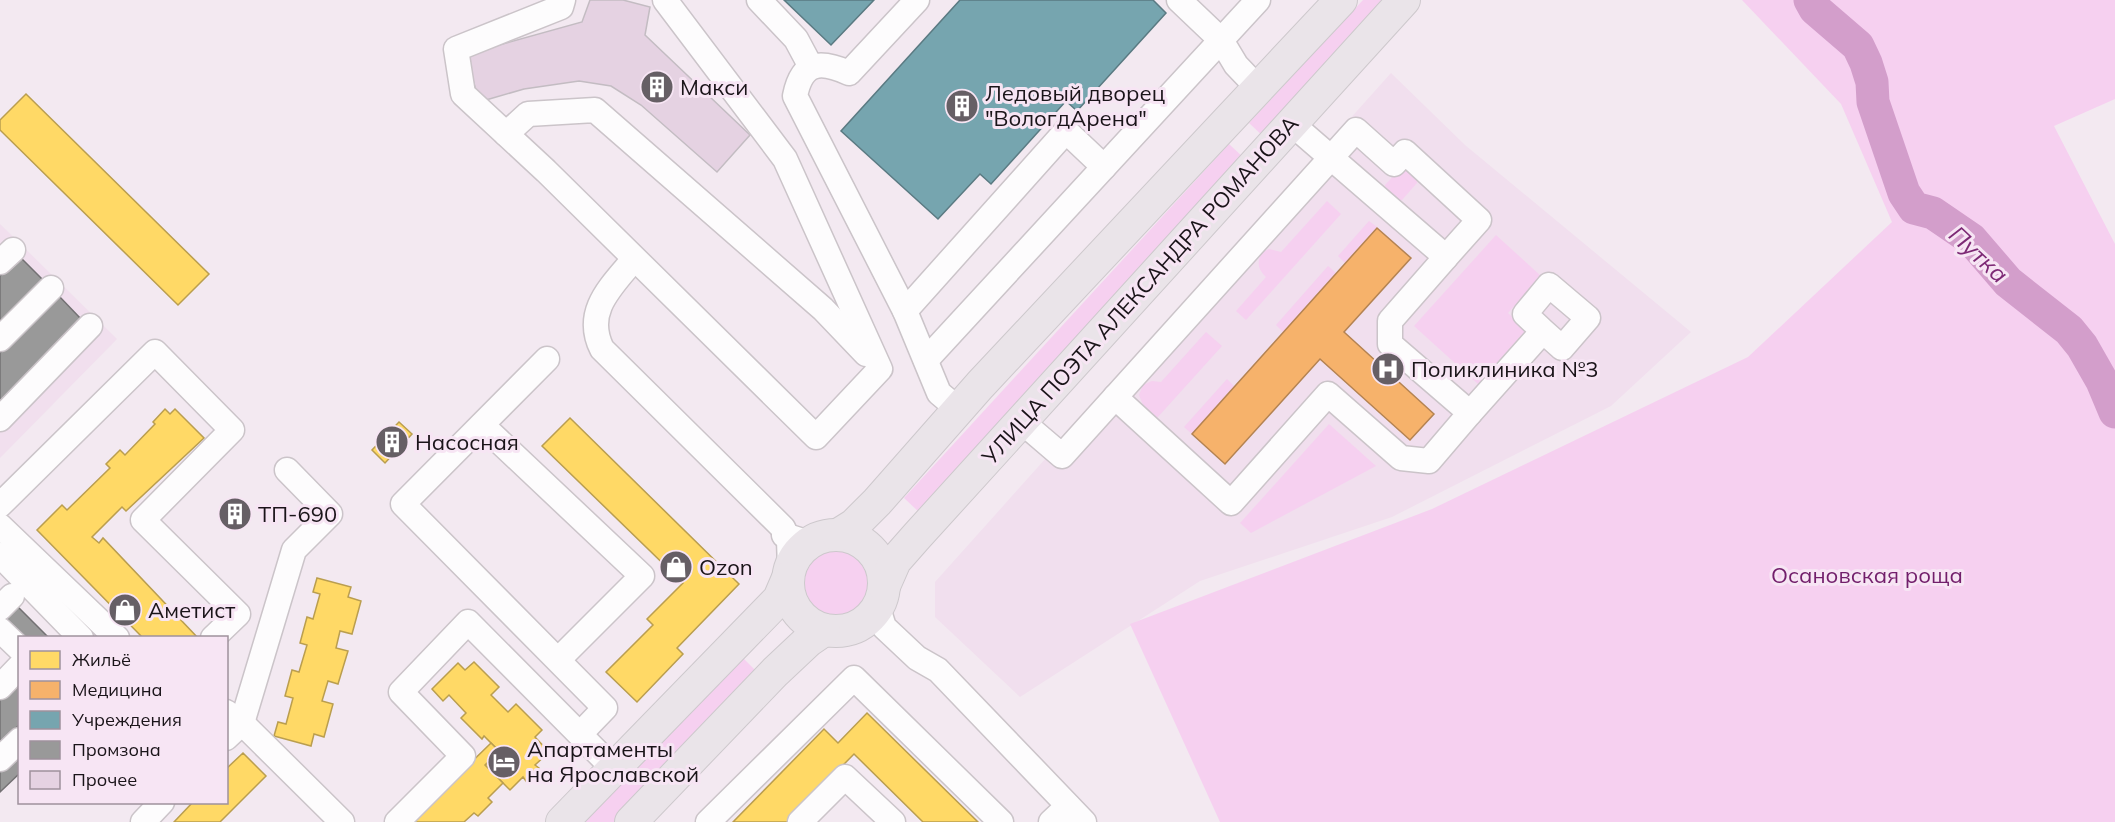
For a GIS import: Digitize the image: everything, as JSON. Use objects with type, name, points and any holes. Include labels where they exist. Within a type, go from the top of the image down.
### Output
[{"type":"main road","points":[[562,822],[779,600],[800,550],[854,525],[877,502],[958,409],[1341,0]]},
{"type":"main road","name":"УЛИЦА ПОЭТА АЛЕКСАНДРА РОМАНОВА","points":[[877,611],[895,561],[1404,0]]},
{"type":"main road","points":[[789,572],[793,607],[806,622],[824,630],[847,630],[877,611],[880,564],[868,546],[848,536],[827,537]]},
{"type":"main road","points":[[646,817],[776,672],[808,641],[824,630]]},
{"type":"street","points":[[563,0],[561,7],[456,49],[463,94],[816,437],[880,369]]},
{"type":"street","points":[[666,0],[785,159],[880,369]]},
{"type":"street","points":[[759,0],[796,39],[811,67]]},
{"type":"street","points":[[917,0],[849,73],[828,63],[811,67],[798,79],[795,96],[905,311],[939,393],[958,409]]},
{"type":"street","points":[[1179,0],[1221,40],[1236,65],[1258,88]]},
{"type":"street","points":[[926,360],[1258,0]]},
{"type":"street","points":[[506,134],[528,114],[596,110],[823,309],[880,369]]},
{"type":"street","points":[[1292,124],[1446,257]]},
{"type":"street","points":[[1021,421],[1062,456],[1356,130],[1394,164],[1405,152],[1479,220],[1390,321],[1390,344],[1470,413]]},
{"type":"street","points":[[905,311],[1066,132],[1104,167]]},
{"type":"street","points":[[634,259],[600,300],[596,330],[602,349],[783,528],[784,535],[789,541],[789,572]]},
{"type":"street","points":[[0,339],[51,288]]},
{"type":"street","points":[[0,419],[90,326]]},
{"type":"street","points":[[1115,398],[1231,503],[1328,394],[1401,458],[1429,461],[1543,331]]},
{"type":"street","points":[[0,505],[155,352],[232,430],[143,520],[238,614],[215,636]]},
{"type":"street","points":[[547,359],[403,504],[605,708],[580,734]]},
{"type":"street","points":[[482,424],[642,576],[558,659]]},
{"type":"street","points":[[287,470],[330,514],[294,550],[232,724],[342,822]]},
{"type":"street","points":[[0,526],[115,636]]},
{"type":"street","points":[[784,535],[803,541],[827,537]]},
{"type":"street","points":[[0,555],[79,636]]},
{"type":"street","points":[[877,611],[917,657],[938,670],[1076,814],[1051,822]]},
{"type":"street","points":[[397,822],[463,756],[401,692],[468,622],[614,769]]},
{"type":"street","points":[[0,630],[18,648]]},
{"type":"street","points":[[0,687],[18,668]]},
{"type":"street","points":[[708,822],[854,678],[1001,822]]},
{"type":"street","points":[[0,759],[18,742]]},
{"type":"street","points":[[800,822],[846,777],[893,822]]},
{"type":"street","points":[[143,822],[160,804]]},
{"type":"shaded area","name":"Поликлиника №3","points":[[1391,73],[1465,145],[1691,332],[1611,406],[1392,517],[1200,581],[1020,697],[935,617],[935,582]]},
{"type":"shaded area","points":[[0,224],[117,339],[0,458]]},
{"type":"green space","points":[[1363,0],[1394,0],[1266,139],[1249,123]]},
{"type":"green space","name":"Осановская роща","points":[[1742,0],[2115,0],[2115,99],[2054,126],[2115,244],[2115,822],[1220,822],[1130,624],[1432,509],[1748,357],[1892,222],[1841,104]]},
{"type":"green space","points":[[1229,144],[1245,159],[920,513],[904,498]]},
{"type":"green space","points":[[1400,169],[1406,169],[1417,177],[1417,183],[1402,200],[1395,200],[1386,192],[1385,185]]},
{"type":"green space","points":[[1327,201],[1341,214],[1246,320],[1236,311],[1266,277],[1259,266],[1261,253],[1269,249],[1281,252]]},
{"type":"green space","points":[[1369,221],[1377,227],[1345,263],[1338,256]]},
{"type":"green space","points":[[1496,235],[1541,276],[1508,313],[1526,330],[1478,384],[1414,326]]},
{"type":"green space","points":[[1328,266],[1336,273],[1283,332],[1276,325]]},
{"type":"green space","points":[[1206,332],[1222,346],[1157,418],[1143,405],[1139,395],[1143,385],[1152,381],[1161,382]]},
{"type":"green space","points":[[1227,379],[1234,386],[1192,434],[1184,427]]},
{"type":"green space","points":[[1329,424],[1376,466],[1251,533],[1240,523]]},
{"type":"green space","points":[[836,549],[856,555],[866,565],[872,585],[866,605],[856,615],[836,621],[816,615],[806,605],[800,585],[806,565],[816,555]]},
{"type":"green space","points":[[743,658],[761,676],[619,822],[581,822]]},
{"type":"building: Жильё","points":[[26,94],[209,274],[178,305],[0,130],[0,120]]},
{"type":"building: Жильё","points":[[165,409],[170,414],[175,409],[204,438],[126,511],[122,507],[92,537],[99,543],[103,538],[196,636],[141,636],[37,530],[62,505],[67,510],[110,468],[106,464],[120,450],[125,455],[155,424],[153,422]]},
{"type":"building: Жильё","points":[[570,418],[739,584],[677,648],[683,654],[637,702],[606,672],[653,625],[647,619],[683,583],[542,446]]},
{"type":"building: Жильё","name":"Насосная","points":[[399,422],[412,434],[385,463],[372,450]]},
{"type":"building: Жильё","name":"ТП-690","points":[[230,501],[249,517],[241,526],[222,510]]},
{"type":"building: Жильё","points":[[317,578],[351,587],[348,597],[361,601],[352,634],[340,631],[336,648],[348,651],[338,684],[328,681],[322,701],[333,704],[324,737],[314,734],[311,746],[274,736],[278,722],[286,724],[293,698],[285,696],[292,670],[299,672],[307,645],[300,643],[307,617],[313,619],[320,594],[313,592]]},
{"type":"building: Жильё","points":[[474,662],[499,687],[491,695],[508,712],[516,704],[542,730],[535,737],[549,752],[535,765],[539,768],[526,781],[523,777],[510,790],[485,765],[499,751],[484,736],[482,739],[461,718],[466,713],[449,695],[443,701],[432,689],[458,663],[465,670]]},
{"type":"building: Жильё","points":[[867,713],[978,822],[923,822],[854,754],[787,822],[733,822],[824,729],[838,743]]},
{"type":"building: Жильё","points":[[491,743],[499,751],[485,765],[503,783],[488,798],[492,802],[478,816],[474,813],[464,822],[410,822]]},
{"type":"building: Жильё","points":[[243,753],[266,776],[220,822],[174,822],[191,804],[228,804],[228,767]]},
{"type":"building: Медицина","points":[[1377,228],[1411,258],[1344,332],[1434,414],[1410,440],[1320,359],[1225,464],[1192,434]]},
{"type":"building: Учреждения","points":[[784,0],[874,0],[831,45]]},
{"type":"building: Учреждения","name":"Ледовый дворец \"ВологдАрена\"","points":[[960,0],[1153,0],[1166,13],[1077,111],[1066,101],[991,184],[980,174],[938,219],[841,131]]},
{"type":"building: Промзона","points":[[20,257],[44,281],[0,324],[0,276]]},
{"type":"building: Промзона","points":[[58,295],[81,319],[0,402],[0,353]]},
{"type":"building: Промзона","points":[[14,603],[47,636],[18,636],[0,622]]},
{"type":"building: Промзона","points":[[18,680],[18,726],[0,744],[0,697]]},
{"type":"building: Промзона","points":[[18,754],[18,775],[0,792],[0,772]]},
{"type":"building: Прочее","name":"Макси","points":[[590,0],[623,0],[650,7],[645,35],[750,135],[717,172],[641,105],[611,86],[579,81],[524,89],[479,102],[466,54],[582,22]]},
{"type":"waterway","name":"Путка","points":[[1810,0],[1815,9],[1858,46],[1872,82],[1873,102],[1904,193],[1914,208],[1933,213],[1971,239],[2008,282],[2069,330],[2082,346],[2102,381],[2115,412]]},
{"type":"place","name":"Макси","points":[[657,87]]},
{"type":"place","name":"Ледовый дворец \"ВологдАрена\"","points":[[962,106]]},
{"type":"place","name":"Поликлиника №3","points":[[1388,369]]},
{"type":"place","name":"Насосная","points":[[392,442]]},
{"type":"place","name":"ТП-690","points":[[235,514]]},
{"type":"place","name":"Ozon","points":[[676,567]]},
{"type":"place","name":"Аметист","points":[[125,610]]},
{"type":"place","name":"Апартаменты на Ярославской","points":[[504,762]]}]
